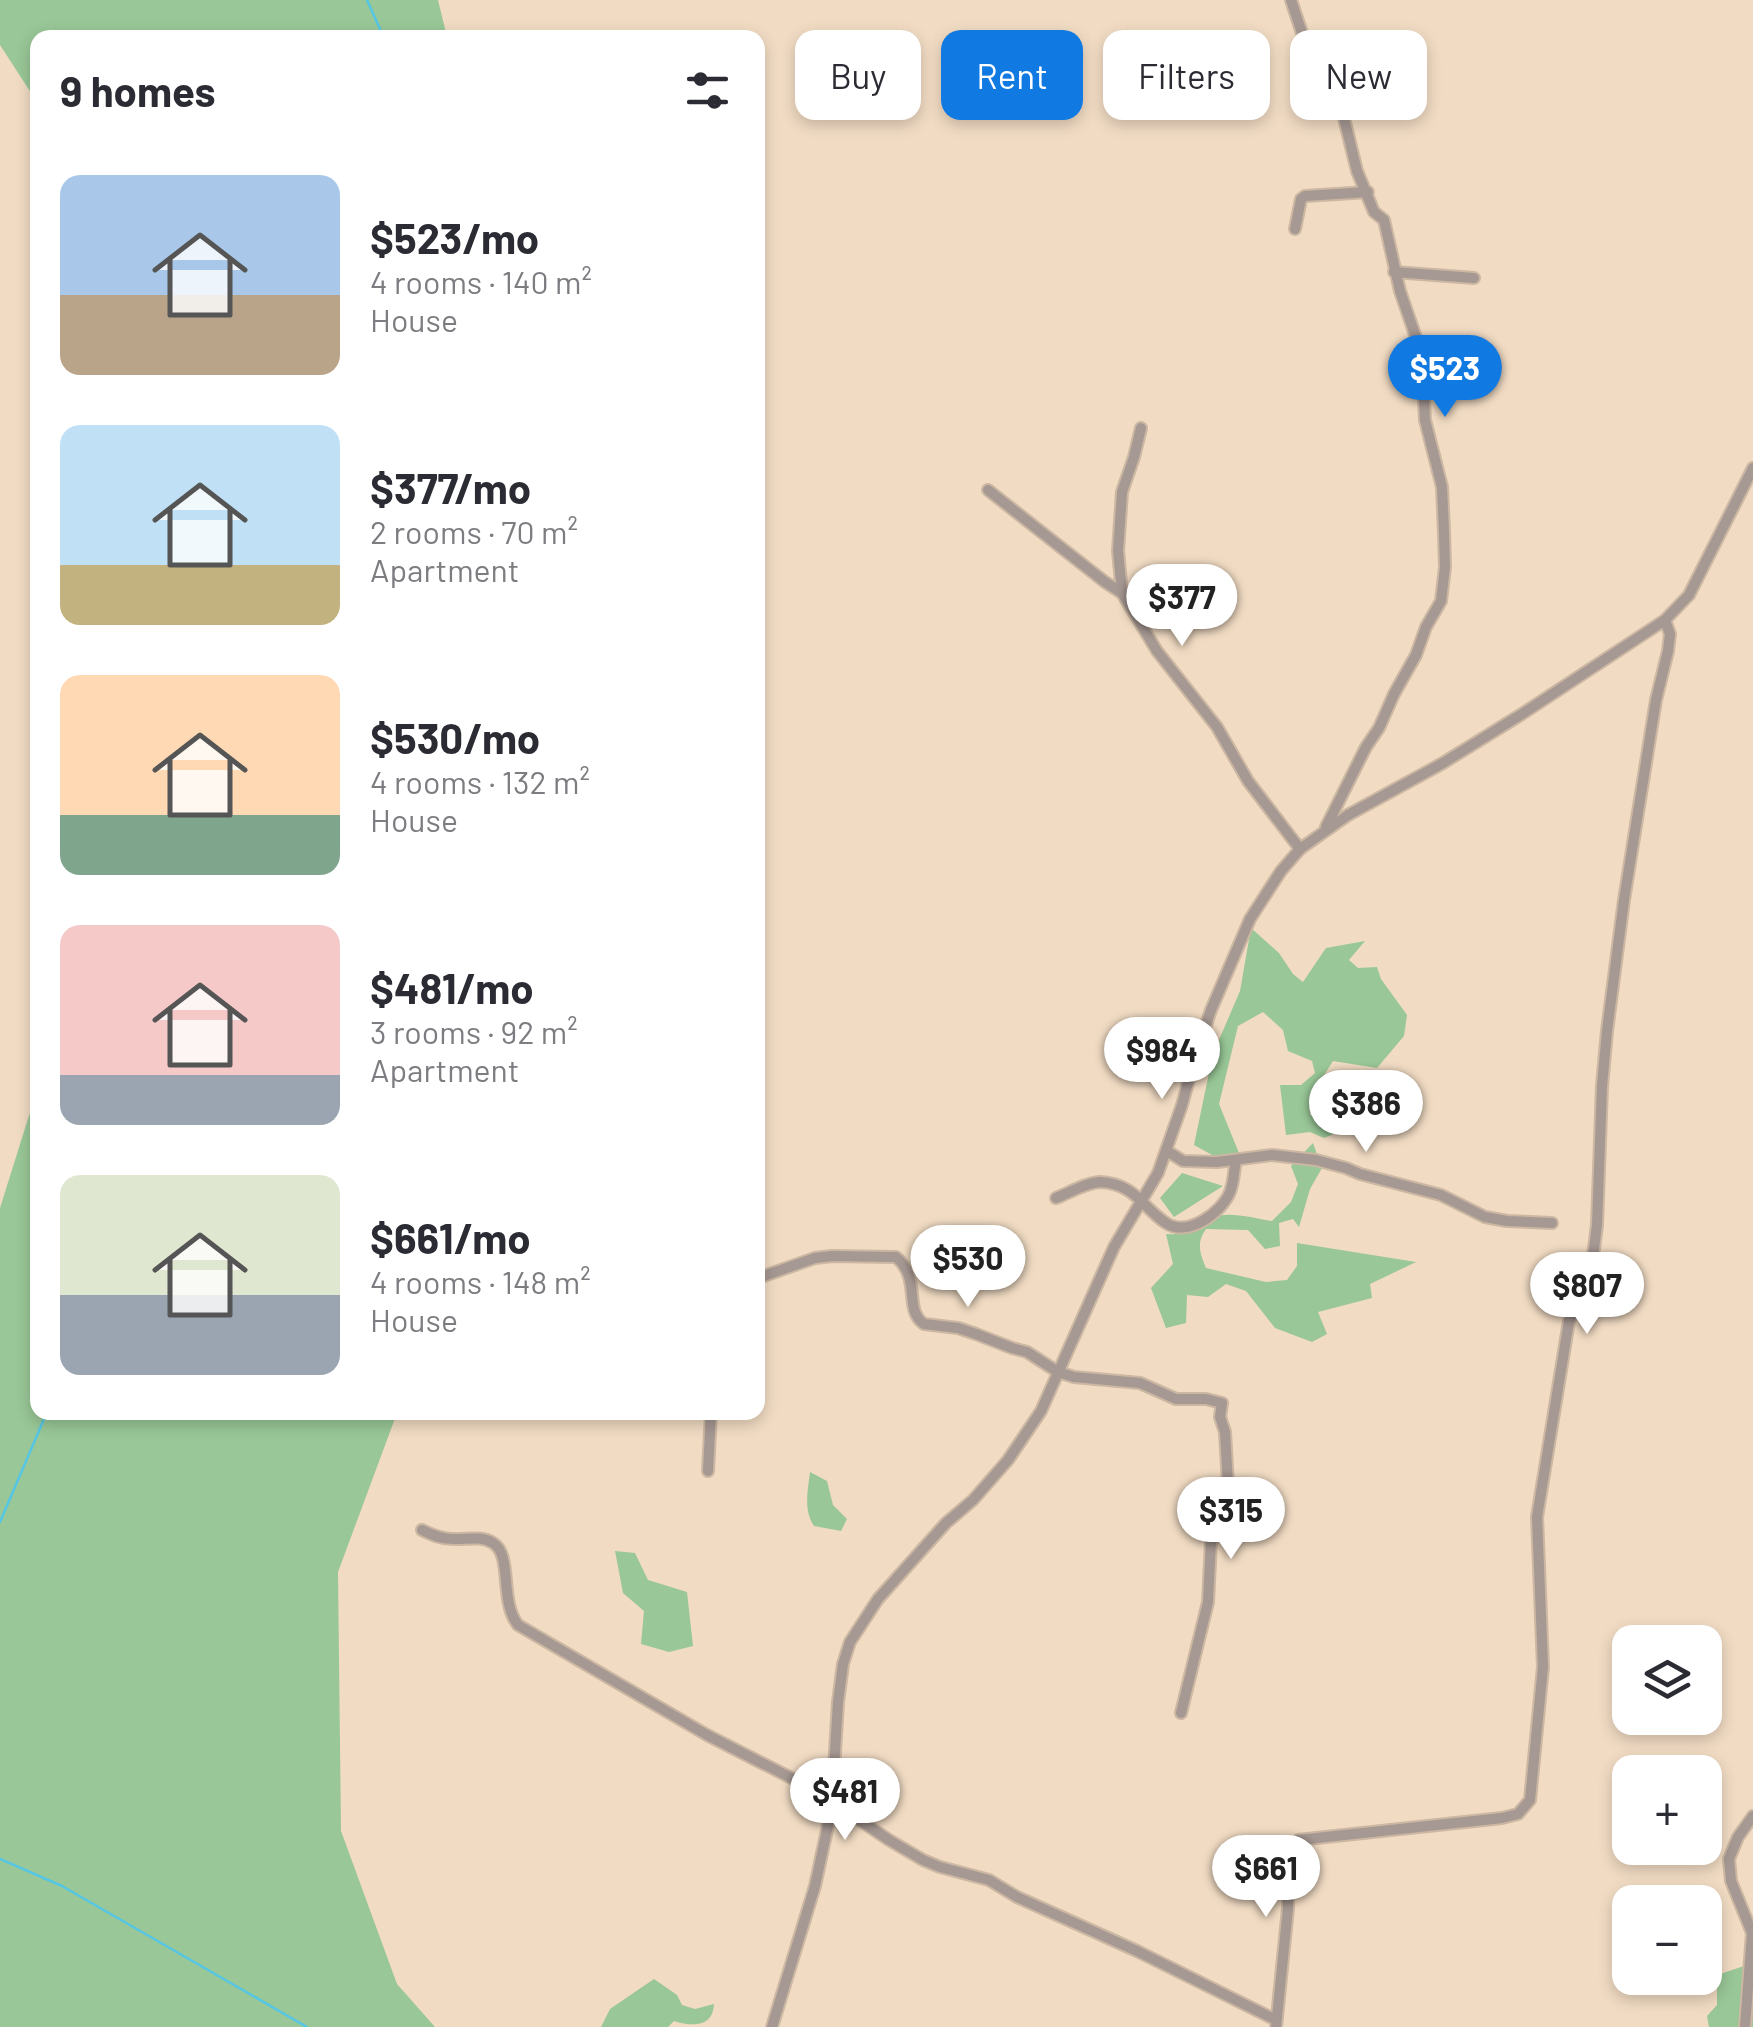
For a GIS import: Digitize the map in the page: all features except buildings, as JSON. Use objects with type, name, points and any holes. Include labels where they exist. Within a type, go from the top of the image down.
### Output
[{"type":"street","points":[[1290,0],[1304,39],[1344,118],[1357,170],[1374,212],[1384,220],[1394,272],[1422,355],[1425,420],[1442,487],[1445,567],[1441,601],[1324,832]]},
{"type":"street","points":[[1294,229],[1305,196],[1368,192]]},
{"type":"street","points":[[1394,272],[1474,278]]},
{"type":"street","points":[[1122,593],[1118,551],[1122,492],[1141,428]]},
{"type":"street","points":[[772,2027],[815,1886],[832,1802],[838,1702],[850,1642],[868,1612],[1008,1460],[1041,1412],[1114,1247],[1143,1201],[1167,1151],[1211,1010],[1250,918],[1300,849],[1362,808],[1443,764],[1665,620],[1688,595],[1753,468]]},
{"type":"street","points":[[988,490],[1122,593],[1157,650],[1217,727],[1248,781],[1300,849]]},
{"type":"street","points":[[422,1530],[448,1539],[492,1542],[502,1554],[508,1607],[518,1625],[708,1735],[794,1778],[924,1860],[988,1880],[1137,1951],[1276,2024],[1288,1908],[1288,1866],[1291,1848],[1298,1840],[1502,1818],[1518,1814],[1530,1800],[1543,1667],[1537,1516],[1569,1321],[1586,1290],[1597,1225],[1607,1031],[1656,700],[1668,651],[1670,634],[1665,620]]},
{"type":"street","points":[[1167,1151],[1183,1161],[1272,1155],[1316,1160],[1440,1194],[1486,1216],[1552,1223]]},
{"type":"street","points":[[1056,1198],[1097,1182],[1129,1189],[1169,1226],[1185,1227],[1220,1210],[1231,1191],[1236,1160]]},
{"type":"street","points":[[765,1276],[815,1258],[896,1256],[912,1283],[912,1306],[917,1319],[924,1324],[958,1328],[1028,1352],[1058,1372],[1074,1377],[1140,1383],[1185,1400],[1222,1402],[1220,1417],[1225,1432],[1228,1484],[1212,1520],[1208,1602],[1181,1713]]},
{"type":"street","points":[[708,1471],[711,1420]]},
{"type":"street","points":[[1745,2027],[1752,1933],[1731,1881],[1729,1858],[1753,1816]]},
{"type":"green space","points":[[0,0],[438,0],[445,30],[30,30],[30,91],[0,45]]},
{"type":"green space","points":[[1251,928],[1303,982],[1326,948],[1365,941],[1349,960],[1358,968],[1377,967],[1407,1015],[1404,1036],[1377,1068],[1333,1061],[1309,1099],[1310,1115],[1327,1117],[1341,1099],[1371,1098],[1392,1114],[1389,1127],[1367,1120],[1324,1138],[1310,1132],[1286,1135],[1280,1085],[1301,1085],[1315,1073],[1312,1061],[1288,1051],[1283,1030],[1263,1012],[1238,1026],[1219,1104],[1241,1158],[1214,1156],[1194,1145],[1213,1054],[1240,991]]},
{"type":"green space","points":[[30,1112],[30,1420],[394,1420],[338,1572],[341,1831],[397,1984],[435,2027],[0,2027],[0,1208]]},
{"type":"green space","points":[[1313,1143],[1322,1168],[1310,1189],[1299,1227],[1293,1219],[1279,1223],[1280,1246],[1265,1249],[1248,1230],[1206,1229],[1200,1248],[1206,1268],[1266,1282],[1287,1280],[1297,1266],[1297,1243],[1416,1262],[1370,1284],[1372,1298],[1318,1312],[1327,1334],[1312,1342],[1275,1328],[1246,1291],[1226,1284],[1208,1297],[1187,1295],[1186,1323],[1166,1328],[1151,1288],[1173,1264],[1166,1234],[1182,1233],[1219,1215],[1272,1221],[1291,1202],[1298,1184],[1291,1166]]},
{"type":"green space","points":[[1182,1173],[1223,1186],[1174,1217],[1160,1198]]},
{"type":"green space","points":[[810,1472],[827,1481],[833,1505],[847,1519],[841,1531],[814,1526],[807,1500]]},
{"type":"green space","points":[[615,1551],[635,1553],[648,1580],[687,1592],[693,1646],[669,1652],[641,1644],[644,1611],[623,1593]]},
{"type":"green space","points":[[1753,1963],[1753,2027],[1709,2027],[1707,2016],[1717,2005],[1717,1995],[1722,1995],[1722,1973]]},
{"type":"green space","points":[[654,1979],[677,1995],[682,2005],[695,2009],[714,2004],[710,2017],[695,2024],[674,2021],[668,2027],[601,2027],[610,2009]]},
{"type":"waterway","points":[[367,0],[380,30]]},
{"type":"waterway","points":[[0,1522],[44,1420]]},
{"type":"waterway","points":[[0,1859],[62,1886],[307,2027]]}]
